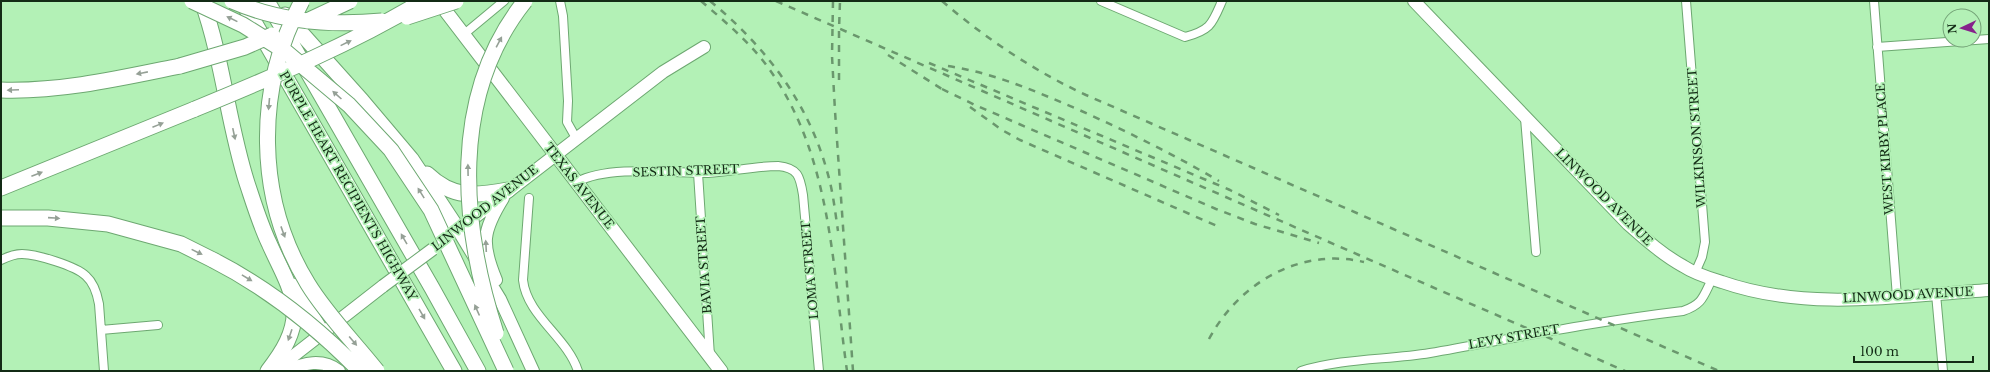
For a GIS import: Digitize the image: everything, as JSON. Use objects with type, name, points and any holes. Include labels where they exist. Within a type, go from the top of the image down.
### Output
[{"type":"highway","points":[[192,1],[243,25],[286,52],[349,105],[391,150],[431,210],[506,371]]},
{"type":"highway","points":[[202,1],[213,33],[239,156],[255,208],[289,288],[294,308],[294,320],[285,347],[268,371]]},
{"type":"highway","points":[[232,1],[258,10],[303,21],[353,24],[390,21],[456,1]]},
{"type":"highway","name":"PURPLE HEART RECIPIENTS HIGHWAY","points":[[242,1],[454,371]]},
{"type":"highway","name":"PURPLE HEART RECIPIENTS HIGHWAY","points":[[267,1],[429,281],[478,371]]},
{"type":"highway","points":[[272,1],[362,101],[411,159],[431,178],[452,192],[477,195],[508,190]]},
{"type":"highway","points":[[302,1],[284,38],[270,95],[266,131],[271,187],[278,217],[287,242],[304,278],[322,303],[377,371]]},
{"type":"highway","points":[[1,90],[61,87],[103,81],[180,66],[245,47],[350,1]]},
{"type":"highway","points":[[1,188],[195,109],[332,50],[359,37],[423,1]]},
{"type":"highway","points":[[511,371],[488,309],[476,253],[469,208],[468,161],[473,118],[483,80],[493,53],[505,30],[525,1]]},
{"type":"highway","points":[[411,159],[458,230]]},
{"type":"highway","points":[[1,218],[48,218],[108,224],[181,244],[252,281],[274,296],[305,321],[360,371]]},
{"type":"highway","points":[[276,258],[322,332]]},
{"type":"main road","name":"TEXAS AVENUE","points":[[438,1],[721,371]]},
{"type":"main road","name":"LINWOOD AVENUE","points":[[1414,1],[1628,224],[1661,252],[1695,273],[1754,292],[1793,299],[1824,300],[1897,297],[1989,290]]},
{"type":"main road","name":"LINWOOD AVENUE","points":[[274,371],[322,332],[458,230],[663,72],[704,47]]},
{"type":"main road","points":[[508,190],[490,221],[485,244],[490,264],[533,371]]},
{"type":"main road","points":[[458,230],[500,299],[518,335]]},
{"type":"main road","points":[[322,332],[346,371]]},
{"type":"main road","points":[[286,371],[301,364],[311,363],[322,363],[339,371]]},
{"type":"street","points":[[463,35],[504,1]]},
{"type":"street","points":[[560,1],[564,24],[568,101],[567,122],[576,138]]},
{"type":"street","points":[[1102,1],[1185,37],[1196,34],[1211,26],[1222,1]]},
{"type":"street","name":"WILKINSON STREET","points":[[1686,1],[1704,242],[1702,257],[1695,273]]},
{"type":"street","name":"WEST KIRBY PLACE","points":[[1874,1],[1897,297]]},
{"type":"street","points":[[1877,47],[1989,39]]},
{"type":"street","points":[[1526,118],[1536,252]]},
{"type":"street","name":"SESTIN STREET","points":[[577,182],[589,177],[618,173],[728,172],[778,166],[788,167],[795,171]]},
{"type":"street","name":"LOMA STREET","points":[[795,171],[799,178],[803,195],[819,371]]},
{"type":"street","name":"BAVIA STREET","points":[[698,173],[710,356]]},
{"type":"street","points":[[529,198],[523,280],[525,293],[571,355],[578,371]]},
{"type":"street","points":[[1,260],[21,254],[41,258],[76,269],[90,280],[99,304],[104,371]]},
{"type":"street","name":"LEVY STREET","points":[[1301,371],[1347,362],[1429,353],[1544,331],[1683,311],[1695,307],[1701,300],[1712,279]]},
{"type":"street","points":[[1936,294],[1943,371]]},
{"type":"street","points":[[101,330],[158,325]]},
{"type":"railway","points":[[701,1],[742,38],[764,62],[786,96],[804,133],[816,171],[825,210],[832,250],[847,371]]},
{"type":"railway","points":[[710,1],[730,18],[766,56],[796,99],[819,146],[827,171],[838,231]]},
{"type":"railway","points":[[776,1],[1625,371]]},
{"type":"railway","points":[[833,1],[832,56],[853,371]]},
{"type":"railway","points":[[839,80],[840,1]]},
{"type":"railway","points":[[942,1],[993,41],[1067,86],[1719,371]]},
{"type":"railway","points":[[888,55],[945,91]]},
{"type":"railway","points":[[929,63],[1230,190],[1279,215]]},
{"type":"railway","points":[[948,66],[998,78],[1061,102],[1149,143],[1219,181]]},
{"type":"railway","points":[[942,89],[975,105],[1216,209],[1255,224],[1319,243]]},
{"type":"railway","points":[[970,107],[1002,130],[1020,140],[1217,226]]},
{"type":"railway","points":[[1209,339],[1222,319],[1237,301],[1254,286],[1274,274],[1295,265],[1317,260],[1340,259],[1364,262]]}]
